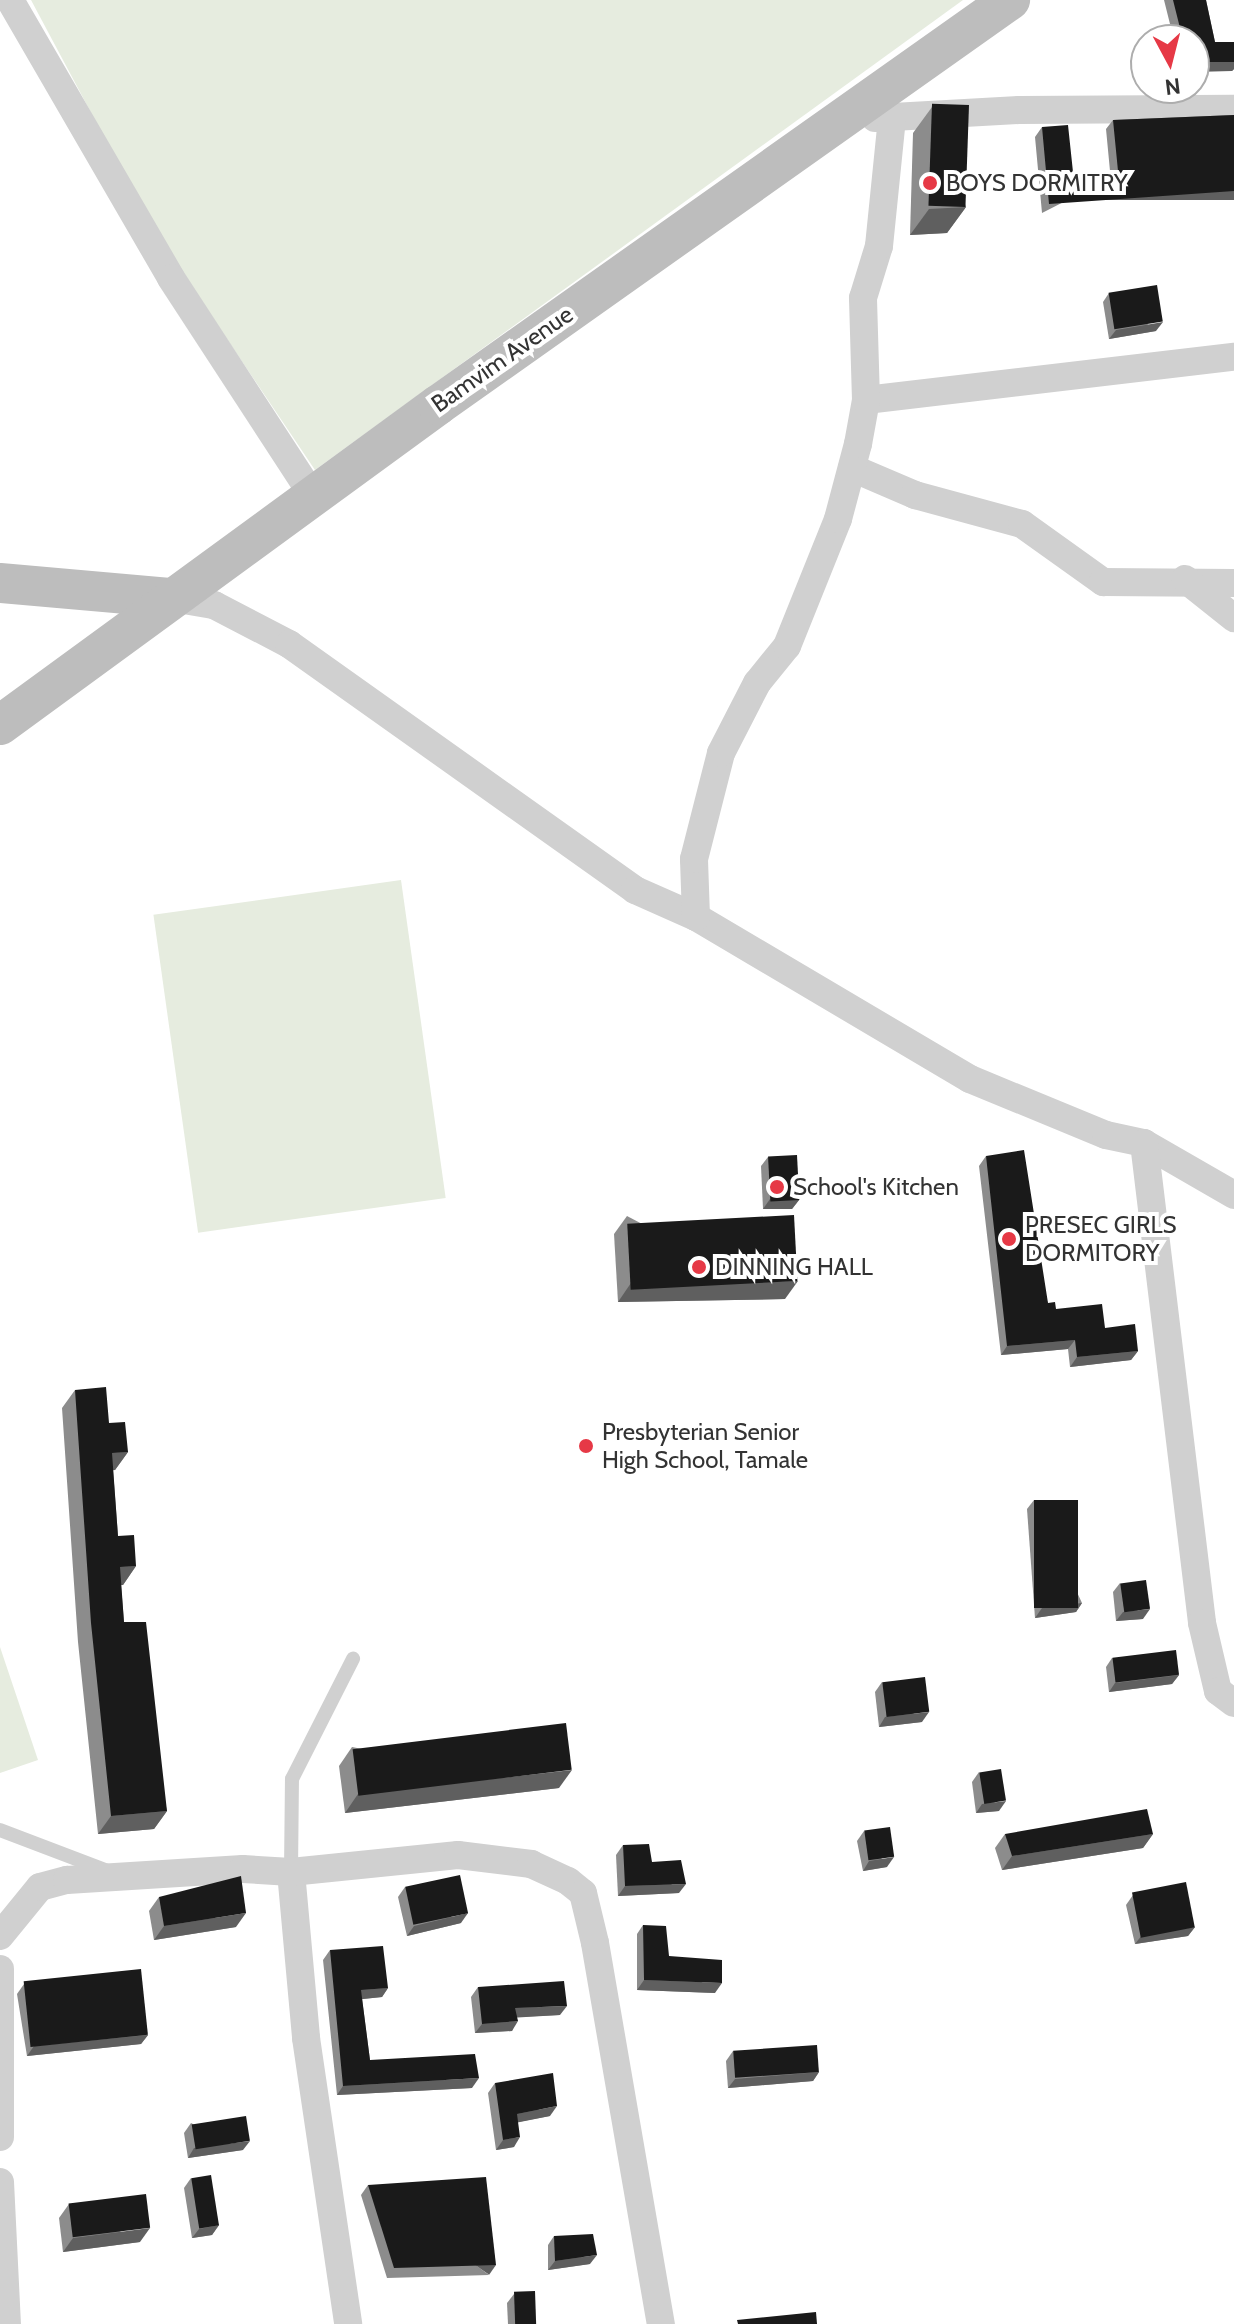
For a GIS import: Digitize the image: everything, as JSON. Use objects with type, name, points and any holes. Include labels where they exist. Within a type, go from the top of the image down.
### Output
[{"type":"street","points":[[10,0],[171,278],[313,496]]},
{"type":"street","name":"Bamvim Avenue","points":[[0,725],[313,496],[1010,0]]},
{"type":"street","points":[[840,120],[1019,110],[1234,109]]},
{"type":"street","points":[[696,917],[694,859],[721,753],[757,683],[787,646],[838,519],[852,468],[866,400],[863,298],[879,246],[892,117]]},
{"type":"street","points":[[866,400],[1234,357]]},
{"type":"street","points":[[852,468],[915,495],[1022,524],[1103,582],[1154,585],[1185,579],[1234,583]]},
{"type":"street","points":[[1185,579],[1234,618]]},
{"type":"street","points":[[0,583],[172,598],[214,605],[289,644],[635,890],[696,917],[970,1079],[1106,1135],[1144,1143],[1234,1195]]},
{"type":"street","points":[[1144,1143],[1202,1623],[1218,1691],[1234,1703]]},
{"type":"street","points":[[0,1936],[40,1887],[118,1875],[291,1872],[473,1856],[531,1864],[583,1893],[661,2324]]},
{"type":"street","points":[[291,1872],[306,2038],[348,2324]]},
{"type":"street","points":[[0,1969],[0,2137]]},
{"type":"street","points":[[0,2182],[7,2324]]},
{"type":"lane","points":[[291,1872],[292,1779],[353,1659]]},
{"type":"lane","points":[[0,1830],[118,1875]]},
{"type":"shaded area","points":[[31,0],[963,0],[315,470],[153,229]]},
{"type":"shaded area","points":[[401,880],[446,1198],[198,1233],[153,915]]},
{"type":"shaded area","points":[[0,1647],[38,1760],[0,1773]]},
{"type":"building","points":[[1173,0],[1206,0],[1215,42],[1234,42],[1234,62],[1210,62],[1210,24],[1179,24]]},
{"type":"building","points":[[932,104],[969,105],[965,207],[928,206]]},
{"type":"building","points":[[1234,115],[1234,191],[1049,204],[1042,127],[1068,125],[1073,172],[1118,171],[1113,120]]},
{"type":"building","points":[[1157,285],[1163,322],[1114,329],[1109,293]]},
{"type":"building","points":[[1024,1150],[1048,1303],[1055,1302],[1056,1309],[1102,1304],[1105,1328],[1135,1324],[1138,1351],[1077,1357],[1075,1340],[1007,1346],[986,1156]]},
{"type":"building","points":[[797,1155],[799,1200],[770,1201],[768,1157]]},
{"type":"building","name":"DINNING HALL","points":[[794,1215],[797,1281],[631,1290],[627,1224]]},
{"type":"building","points":[[106,1387],[109,1423],[125,1422],[128,1452],[112,1453],[118,1536],[134,1535],[136,1566],[120,1567],[124,1622],[146,1622],[167,1811],[111,1816],[91,1623],[75,1390]]},
{"type":"building","points":[[1034,1500],[1078,1500],[1078,1608],[1034,1608]]},
{"type":"building","points":[[1146,1580],[1150,1609],[1124,1612],[1120,1584]]},
{"type":"building","points":[[1176,1650],[1179,1675],[1116,1683],[1112,1658]]},
{"type":"building","points":[[925,1677],[929,1712],[887,1717],[882,1682]]},
{"type":"building","points":[[566,1723],[572,1770],[358,1796],[353,1749]]},
{"type":"building","points":[[1001,1769],[1006,1801],[984,1804],[979,1772]]},
{"type":"building","points":[[1147,1809],[1153,1834],[1012,1856],[1005,1834]]},
{"type":"building","points":[[890,1827],[894,1857],[868,1860],[864,1831]]},
{"type":"building","points":[[649,1844],[652,1862],[681,1860],[686,1884],[625,1886],[623,1845]]},
{"type":"building","points":[[460,1875],[468,1913],[413,1925],[405,1887]]},
{"type":"building","points":[[241,1876],[246,1913],[164,1926],[159,1897]]},
{"type":"building","points":[[1186,1882],[1195,1927],[1141,1938],[1132,1892]]},
{"type":"building","points":[[643,1925],[666,1926],[669,1956],[722,1960],[722,1983],[644,1980]]},
{"type":"building","points":[[383,1946],[388,1988],[361,1990],[370,2060],[475,2054],[479,2078],[343,2086],[330,1950]]},
{"type":"building","points":[[141,1969],[148,2035],[31,2047],[24,1981]]},
{"type":"building","points":[[564,1981],[567,2006],[515,2008],[518,2021],[482,2024],[478,1987]]},
{"type":"building","points":[[817,2045],[819,2072],[735,2078],[733,2051]]},
{"type":"building","points":[[553,2073],[557,2106],[517,2114],[520,2137],[503,2140],[495,2083]]},
{"type":"building","points":[[246,2116],[250,2141],[196,2149],[192,2125]]},
{"type":"building","points":[[211,2175],[219,2225],[199,2229],[191,2178]]},
{"type":"building","points":[[486,2177],[496,2265],[394,2268],[368,2185]]},
{"type":"building","points":[[146,2194],[150,2228],[73,2237],[69,2204]]},
{"type":"building","points":[[593,2234],[597,2255],[555,2261],[554,2236]]},
{"type":"building","points":[[535,2291],[536,2324],[515,2324],[514,2292]]},
{"type":"building","points":[[816,2312],[817,2324],[738,2324],[737,2320]]},
{"type":"place","name":"BOYS DORMITRY","points":[[930,183]]},
{"type":"place","name":"School's Kitchen","points":[[777,1187]]},
{"type":"place","name":"PRESEC GIRLS DORMITORY","points":[[1009,1239]]},
{"type":"place","name":"DINNING HALL","points":[[699,1267]]},
{"type":"place","name":"Presbyterian Senior High School, Tamale","points":[[586,1446]]}]
